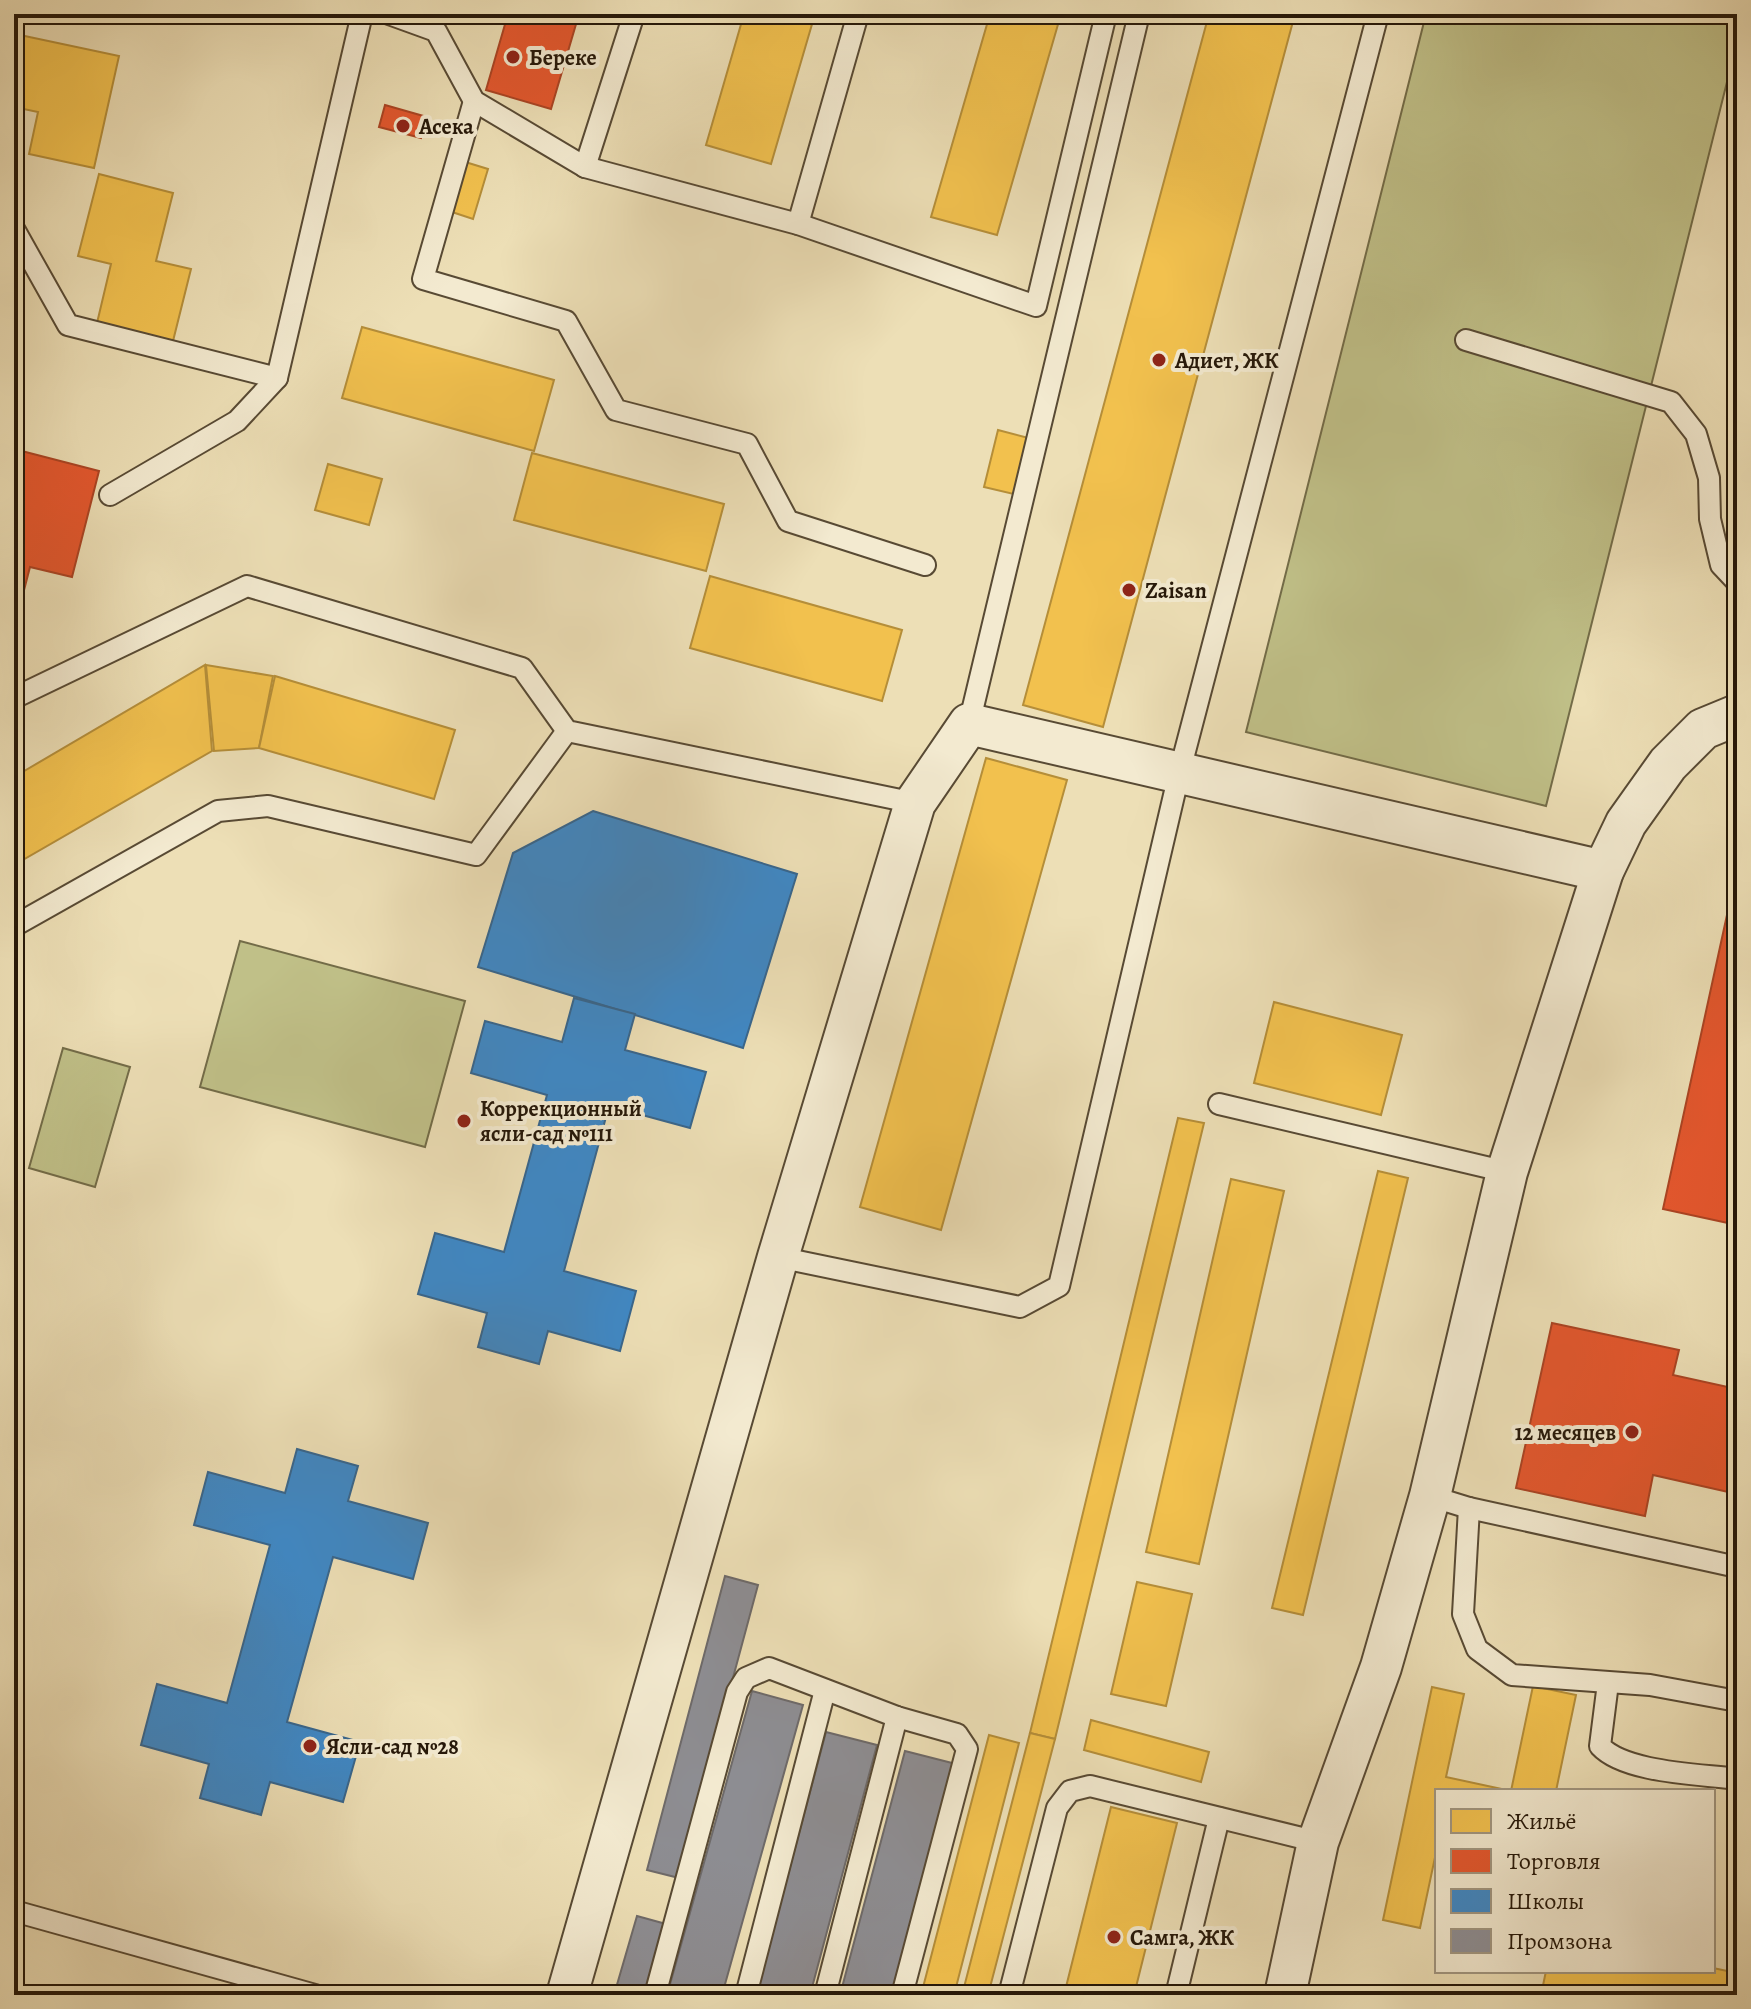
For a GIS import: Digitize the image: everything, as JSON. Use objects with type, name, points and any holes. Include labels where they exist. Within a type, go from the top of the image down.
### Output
[{"type":"street","points":[[1285,1995],[1318,1842],[1381,1667],[1430,1496],[1507,1172],[1603,871],[1626,823],[1668,764],[1703,729],[1737,715]]},
{"type":"street","points":[[567,1995],[778,1257],[915,803],[969,724],[1603,871]]},
{"type":"lane","points":[[110,495],[237,421],[277,378],[362,14]]},
{"type":"lane","points":[[389,14],[436,31],[474,101],[585,167],[798,224],[1036,306],[1106,14]]},
{"type":"lane","points":[[585,167],[634,14]]},
{"type":"lane","points":[[798,224],[858,14]]},
{"type":"lane","points":[[969,724],[1139,14]]},
{"type":"lane","points":[[778,1257],[1020,1307],[1059,1286],[1179,774],[1378,14]]},
{"type":"lane","points":[[474,101],[423,279],[566,321],[616,410],[747,444],[788,521],[925,565]]},
{"type":"lane","points":[[14,229],[68,325],[277,378]]},
{"type":"lane","points":[[1466,340],[1671,402],[1696,434],[1709,478],[1710,519],[1721,565],[1737,582]]},
{"type":"lane","points":[[14,698],[247,586],[522,668],[567,731],[915,803]]},
{"type":"lane","points":[[14,926],[218,811],[268,806],[476,855],[567,731]]},
{"type":"lane","points":[[1219,1104],[1507,1172]]},
{"type":"lane","points":[[1430,1496],[1469,1508],[1737,1567]]},
{"type":"lane","points":[[1469,1508],[1463,1614],[1477,1649],[1512,1675],[1650,1685],[1737,1701]]},
{"type":"lane","points":[[655,1995],[737,1692],[746,1678],[769,1668],[897,1717],[957,1734],[967,1749],[902,1995]]},
{"type":"lane","points":[[1608,1683],[1600,1746],[1610,1757],[1643,1766],[1737,1779]]},
{"type":"lane","points":[[746,1995],[825,1690]]},
{"type":"lane","points":[[825,1995],[897,1717]]},
{"type":"lane","points":[[1009,1995],[1057,1808],[1070,1791],[1090,1786],[1318,1842]]},
{"type":"lane","points":[[1176,1995],[1219,1818]]},
{"type":"lane","points":[[14,1911],[315,1995]]},
{"type":"green space","points":[[1426,14],[1737,14],[1737,42],[1546,806],[1246,732]]},
{"type":"green space","points":[[240,941],[465,1001],[425,1147],[200,1087]]},
{"type":"green space","points":[[63,1048],[130,1067],[95,1187],[29,1168]]},
{"type":"building: Жильё","points":[[744,14],[815,14],[771,164],[706,145]]},
{"type":"building: Жильё","points":[[990,14],[1061,14],[997,235],[931,217]]},
{"type":"building: Жильё","name":"Адиет, ЖК","points":[[1209,14],[1295,14],[1103,727],[1023,705]]},
{"type":"building: Жильё","points":[[20,35],[119,56],[94,168],[29,154],[38,112],[14,107],[14,63]]},
{"type":"building: Жильё","points":[[462,161],[488,169],[473,219],[446,210]]},
{"type":"building: Жильё","points":[[99,174],[173,193],[156,261],[191,269],[173,341],[97,323],[111,264],[78,256]]},
{"type":"building: Жильё","points":[[362,327],[554,380],[534,451],[342,398]]},
{"type":"building: Жильё","points":[[998,430],[1036,440],[1022,496],[984,487]]},
{"type":"building: Жильё","points":[[532,453],[724,504],[706,571],[514,520]]},
{"type":"building: Жильё","points":[[328,464],[382,479],[369,525],[315,510]]},
{"type":"building: Жильё","points":[[710,576],[902,630],[882,701],[690,648]]},
{"type":"building: Жильё","points":[[205,665],[212,751],[14,865],[14,777]]},
{"type":"building: Жильё","points":[[206,665],[273,676],[259,748],[214,751]]},
{"type":"building: Жильё","points":[[275,676],[455,730],[434,799],[259,748]]},
{"type":"building: Жильё","points":[[986,758],[1067,780],[941,1230],[860,1207]]},
{"type":"building: Жильё","points":[[1274,1002],[1402,1035],[1381,1115],[1254,1083]]},
{"type":"building: Жильё","points":[[1178,1118],[1204,1123],[1055,1739],[1030,1733]]},
{"type":"building: Жильё","points":[[1378,1171],[1408,1178],[1303,1615],[1272,1608]]},
{"type":"building: Жильё","points":[[1231,1179],[1284,1191],[1199,1564],[1146,1552]]},
{"type":"building: Жильё","points":[[1137,1582],[1192,1594],[1166,1706],[1111,1694]]},
{"type":"building: Жильё","points":[[1533,1686],[1576,1695],[1556,1789],[1511,1789]]},
{"type":"building: Жильё","points":[[1432,1687],[1464,1694],[1446,1777],[1502,1789],[1435,1789],[1435,1857],[1420,1928],[1383,1920]]},
{"type":"building: Жильё","points":[[1091,1720],[1209,1752],[1201,1782],[1084,1750]]},
{"type":"building: Жильё","points":[[1030,1733],[1055,1739],[988,1995],[962,1995]]},
{"type":"building: Жильё","points":[[989,1735],[1019,1743],[954,1995],[921,1995]]},
{"type":"building: Жильё","name":"Самга, ЖК","points":[[1111,1807],[1177,1823],[1134,1995],[1064,1995]]},
{"type":"building: Жильё","points":[[1715,1968],[1737,1973],[1737,1995],[1541,1995],[1546,1973],[1715,1973]]},
{"type":"building: Торговля","points":[[508,14],[579,14],[551,109],[486,90]]},
{"type":"building: Торговля","points":[[385,105],[427,117],[421,138],[379,127]]},
{"type":"building: Торговля","points":[[14,449],[99,471],[72,577],[30,567],[23,594],[14,592]]},
{"type":"building: Торговля","points":[[1737,869],[1737,1225],[1663,1209]]},
{"type":"building: Торговля","name":"12 месяцев","points":[[1552,1323],[1679,1350],[1673,1375],[1737,1389],[1737,1494],[1653,1475],[1645,1516],[1516,1488]]},
{"type":"building: Школы","points":[[593,811],[797,874],[743,1048],[478,967],[513,853]]},
{"type":"building: Школы","points":[[574,998],[635,1014],[625,1050],[706,1072],[690,1128],[609,1106],[564,1271],[636,1291],[620,1351],[548,1331],[539,1364],[478,1347],[487,1313],[418,1294],[435,1233],[504,1252],[547,1095],[471,1073],[485,1021],[562,1042]]},
{"type":"building: Школы","points":[[297,1449],[358,1466],[348,1501],[428,1523],[413,1579],[333,1557],[287,1722],[360,1742],[343,1802],[270,1782],[261,1815],[200,1798],[209,1764],[141,1745],[157,1684],[227,1703],[270,1545],[194,1525],[208,1472],[285,1493]]},
{"type":"building: Промзона","points":[[725,1576],[758,1585],[679,1878],[647,1870]]},
{"type":"building: Промзона","points":[[752,1691],[803,1705],[722,1995],[667,1995]]},
{"type":"building: Промзона","points":[[826,1732],[877,1745],[810,1995],[756,1995]]},
{"type":"building: Промзона","points":[[905,1751],[956,1764],[895,1995],[840,1995]]},
{"type":"building: Промзона","points":[[637,1916],[666,1924],[645,1995],[614,1995]]},
{"type":"place","name":"Береке","points":[[513,57]]},
{"type":"place","name":"Асека","points":[[403,126]]},
{"type":"place","name":"Адиет, ЖК","points":[[1159,360]]},
{"type":"place","name":"Zaisan","points":[[1129,590]]},
{"type":"place","name":"Коррекционный ясли-сад №111","points":[[464,1121]]},
{"type":"place","name":"12 месяцев","points":[[1632,1432]]},
{"type":"place","name":"Ясли-сад №28","points":[[310,1746]]},
{"type":"place","name":"Самга, ЖК","points":[[1114,1937]]}]
